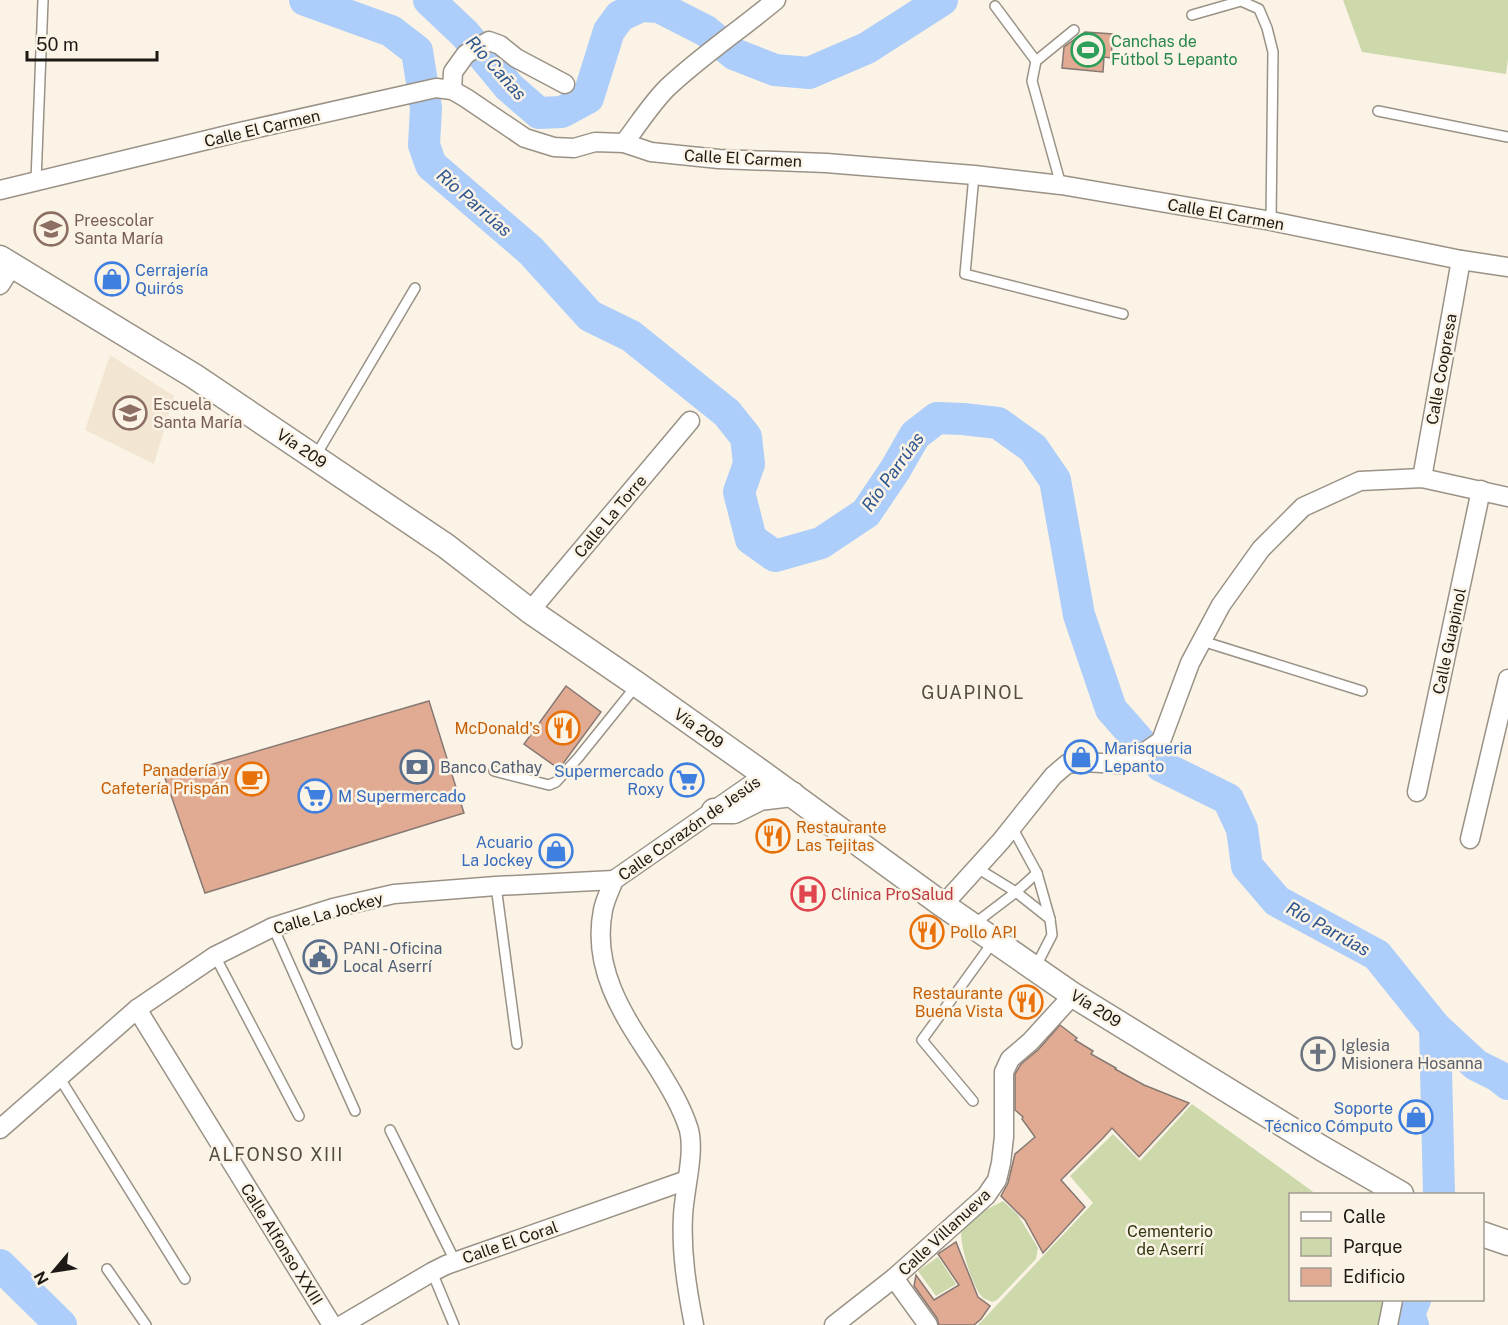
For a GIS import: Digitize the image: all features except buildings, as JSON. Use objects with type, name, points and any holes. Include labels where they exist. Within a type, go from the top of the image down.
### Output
[{"type":"main road","name":"Vía 209","points":[[4,269],[194,376],[446,546],[530,611],[638,685],[943,905],[1073,995],[1323,1149],[1399,1193]]},
{"type":"main road","points":[[714,811],[734,810],[760,798],[792,794]]},
{"type":"main road","points":[[1484,1235],[1508,1243]]},
{"type":"street","points":[[624,143],[665,90],[702,56],[749,23],[776,0]]},
{"type":"street","points":[[444,89],[466,54],[489,41],[500,45],[516,58],[565,84]]},
{"type":"street","name":"Calle El Carmen","points":[[0,190],[240,132],[444,89],[466,98],[525,138],[554,147],[574,148],[595,142],[624,143],[651,152],[719,159],[826,163],[974,175],[1060,185],[1270,221],[1461,260],[1508,267]]},
{"type":"street","name":"Calle Coopresa","points":[[1422,478],[1461,260]]},
{"type":"street","name":"Calle La Torre","points":[[530,611],[690,421]]},
{"type":"street","points":[[943,905],[977,868],[1053,776],[1067,764],[1084,762],[1119,764],[1132,761],[1161,741],[1190,663],[1221,605],[1261,549],[1302,507],[1360,481],[1422,478],[1508,497]]},
{"type":"street","name":"Calle Guapinol","points":[[1417,792],[1481,490]]},
{"type":"street","points":[[1470,839],[1508,679]]},
{"type":"street","name":"Calle Corazón de Jesús","points":[[694,1325],[683,1247],[683,1215],[690,1158],[690,1133],[675,1096],[627,1021],[613,993],[601,954],[601,927],[604,907],[614,880],[765,775]]},
{"type":"street","name":"Calle La Jockey","points":[[0,1129],[137,1009],[215,957],[273,927],[333,908],[394,894],[614,880]]},
{"type":"street","name":"Calle Villanueva","points":[[834,1325],[894,1278],[986,1196],[997,1180],[1001,1163],[1004,1137],[1004,1072],[1010,1059],[1030,1042],[1073,995]]},
{"type":"street","name":"Calle Alfonso XXIII","points":[[137,1009],[332,1325]]},
{"type":"street","name":"Calle El Coral","points":[[342,1325],[455,1261],[687,1180]]},
{"type":"street","points":[[894,1278],[928,1325]]},
{"type":"street","points":[[1388,1325],[1393,1301]]},
{"type":"lane","points":[[36,181],[43,0]]},
{"type":"lane","points":[[1192,15],[1241,2],[1259,9],[1267,28],[1273,52],[1270,221]]},
{"type":"lane","points":[[995,6],[1036,61]]},
{"type":"lane","points":[[1060,185],[1032,81],[1036,61],[1074,30]]},
{"type":"lane","points":[[1378,111],[1508,137]]},
{"type":"lane","points":[[974,175],[965,274],[1123,314]]},
{"type":"lane","points":[[315,457],[415,288]]},
{"type":"lane","points":[[1202,641],[1362,691]]},
{"type":"lane","points":[[494,771],[549,785],[556,782],[638,685]]},
{"type":"lane","points":[[1012,826],[1037,873],[1050,919],[1052,935],[1035,968]]},
{"type":"lane","points":[[977,868],[1016,892],[1050,919]]},
{"type":"lane","points":[[973,925],[1037,873]]},
{"type":"lane","points":[[496,886],[517,1044]]},
{"type":"lane","points":[[273,927],[355,1111]]},
{"type":"lane","points":[[973,1101],[922,1040],[994,940]]},
{"type":"lane","points":[[215,957],[299,1116]]},
{"type":"lane","points":[[59,1077],[184,1279]]},
{"type":"lane","points":[[390,1130],[455,1261]]},
{"type":"lane","points":[[107,1269],[146,1325]]},
{"type":"lane","points":[[432,1272],[454,1325]]},
{"type":"shaded area","name":"Escuela Santa María","points":[[110,355],[174,396],[154,464],[85,430]]},
{"type":"green space","points":[[1343,0],[1508,0],[1506,74],[1362,52]]},
{"type":"green space","name":"Cementerio de Aserrí","points":[[1192,1104],[1315,1193],[1289,1193],[1289,1301],[1383,1301],[1379,1325],[978,1325],[1093,1203],[1070,1176],[1113,1134],[1140,1161]]},
{"type":"green space","points":[[1003,1201],[1018,1215],[1038,1248],[1036,1259],[997,1300],[992,1302],[983,1298],[971,1277],[961,1233],[976,1215]]},
{"type":"green space","points":[[938,1257],[956,1284],[936,1296],[918,1271]]},
{"type":"waterway","name":"Río Parrúas","points":[[305,0],[391,31],[417,51],[426,108],[424,145],[431,165],[531,251],[590,316],[631,336],[727,413],[746,437],[749,464],[739,492],[751,539],[775,556],[821,543],[866,513],[915,435],[937,418],[998,423],[1033,448],[1055,480],[1079,615],[1111,709],[1161,766],[1228,799],[1242,829],[1247,866],[1277,901],[1377,955],[1435,1027],[1439,1193]]},
{"type":"waterway","name":"Río Cañas","points":[[429,0],[465,34],[509,87],[539,113],[562,112],[588,98],[609,31],[620,16],[641,6],[659,7],[706,31],[734,54],[775,70],[809,73],[867,48],[942,0]]},
{"type":"waterway","points":[[1435,1027],[1476,1065],[1508,1084]]},
{"type":"waterway","points":[[0,1265],[61,1325]]},
{"type":"waterway","name":"Río Parrúas","points":[[1413,1325],[1409,1314],[1415,1301]]},
{"type":"place","name":"Canchas de Fútbol 5 Lepanto","points":[[1088,50]]},
{"type":"place","name":"Preescolar Santa María","points":[[51,229]]},
{"type":"place","name":"Cerrajería Quirós","points":[[112,279]]},
{"type":"place","name":"Escuela Santa María","points":[[130,413]]},
{"type":"place","name":"McDonald's","points":[[563,728]]},
{"type":"place","name":"Marisqueria Lepanto","points":[[1081,757]]},
{"type":"place","name":"Banco Cathay","points":[[417,767]]},
{"type":"place","name":"Panadería y Cafetería Prispán","points":[[252,779]]},
{"type":"place","name":"Supermercado Roxy","points":[[687,780]]},
{"type":"place","name":"M Supermercado","points":[[315,796]]},
{"type":"place","name":"Restaurante Las Tejitas","points":[[773,836]]},
{"type":"place","name":"Acuario La Jockey","points":[[556,851]]},
{"type":"place","name":"Clínica ProSalud","points":[[808,894]]},
{"type":"place","name":"Pollo API","points":[[927,932]]},
{"type":"place","name":"PANI - Oficina Local Aserrí","points":[[320,957]]},
{"type":"place","name":"Restaurante Buena Vista","points":[[1026,1002]]},
{"type":"place","name":"Iglesia Misionera Hosanna","points":[[1318,1054]]},
{"type":"place","name":"Soporte Técnico Cómputo","points":[[1416,1117]]},
{"type":"district","name":"GUAPINOL","points":[[973,693]]},
{"type":"district","name":"ALFONSO XIII","points":[[276,1155]]}]
